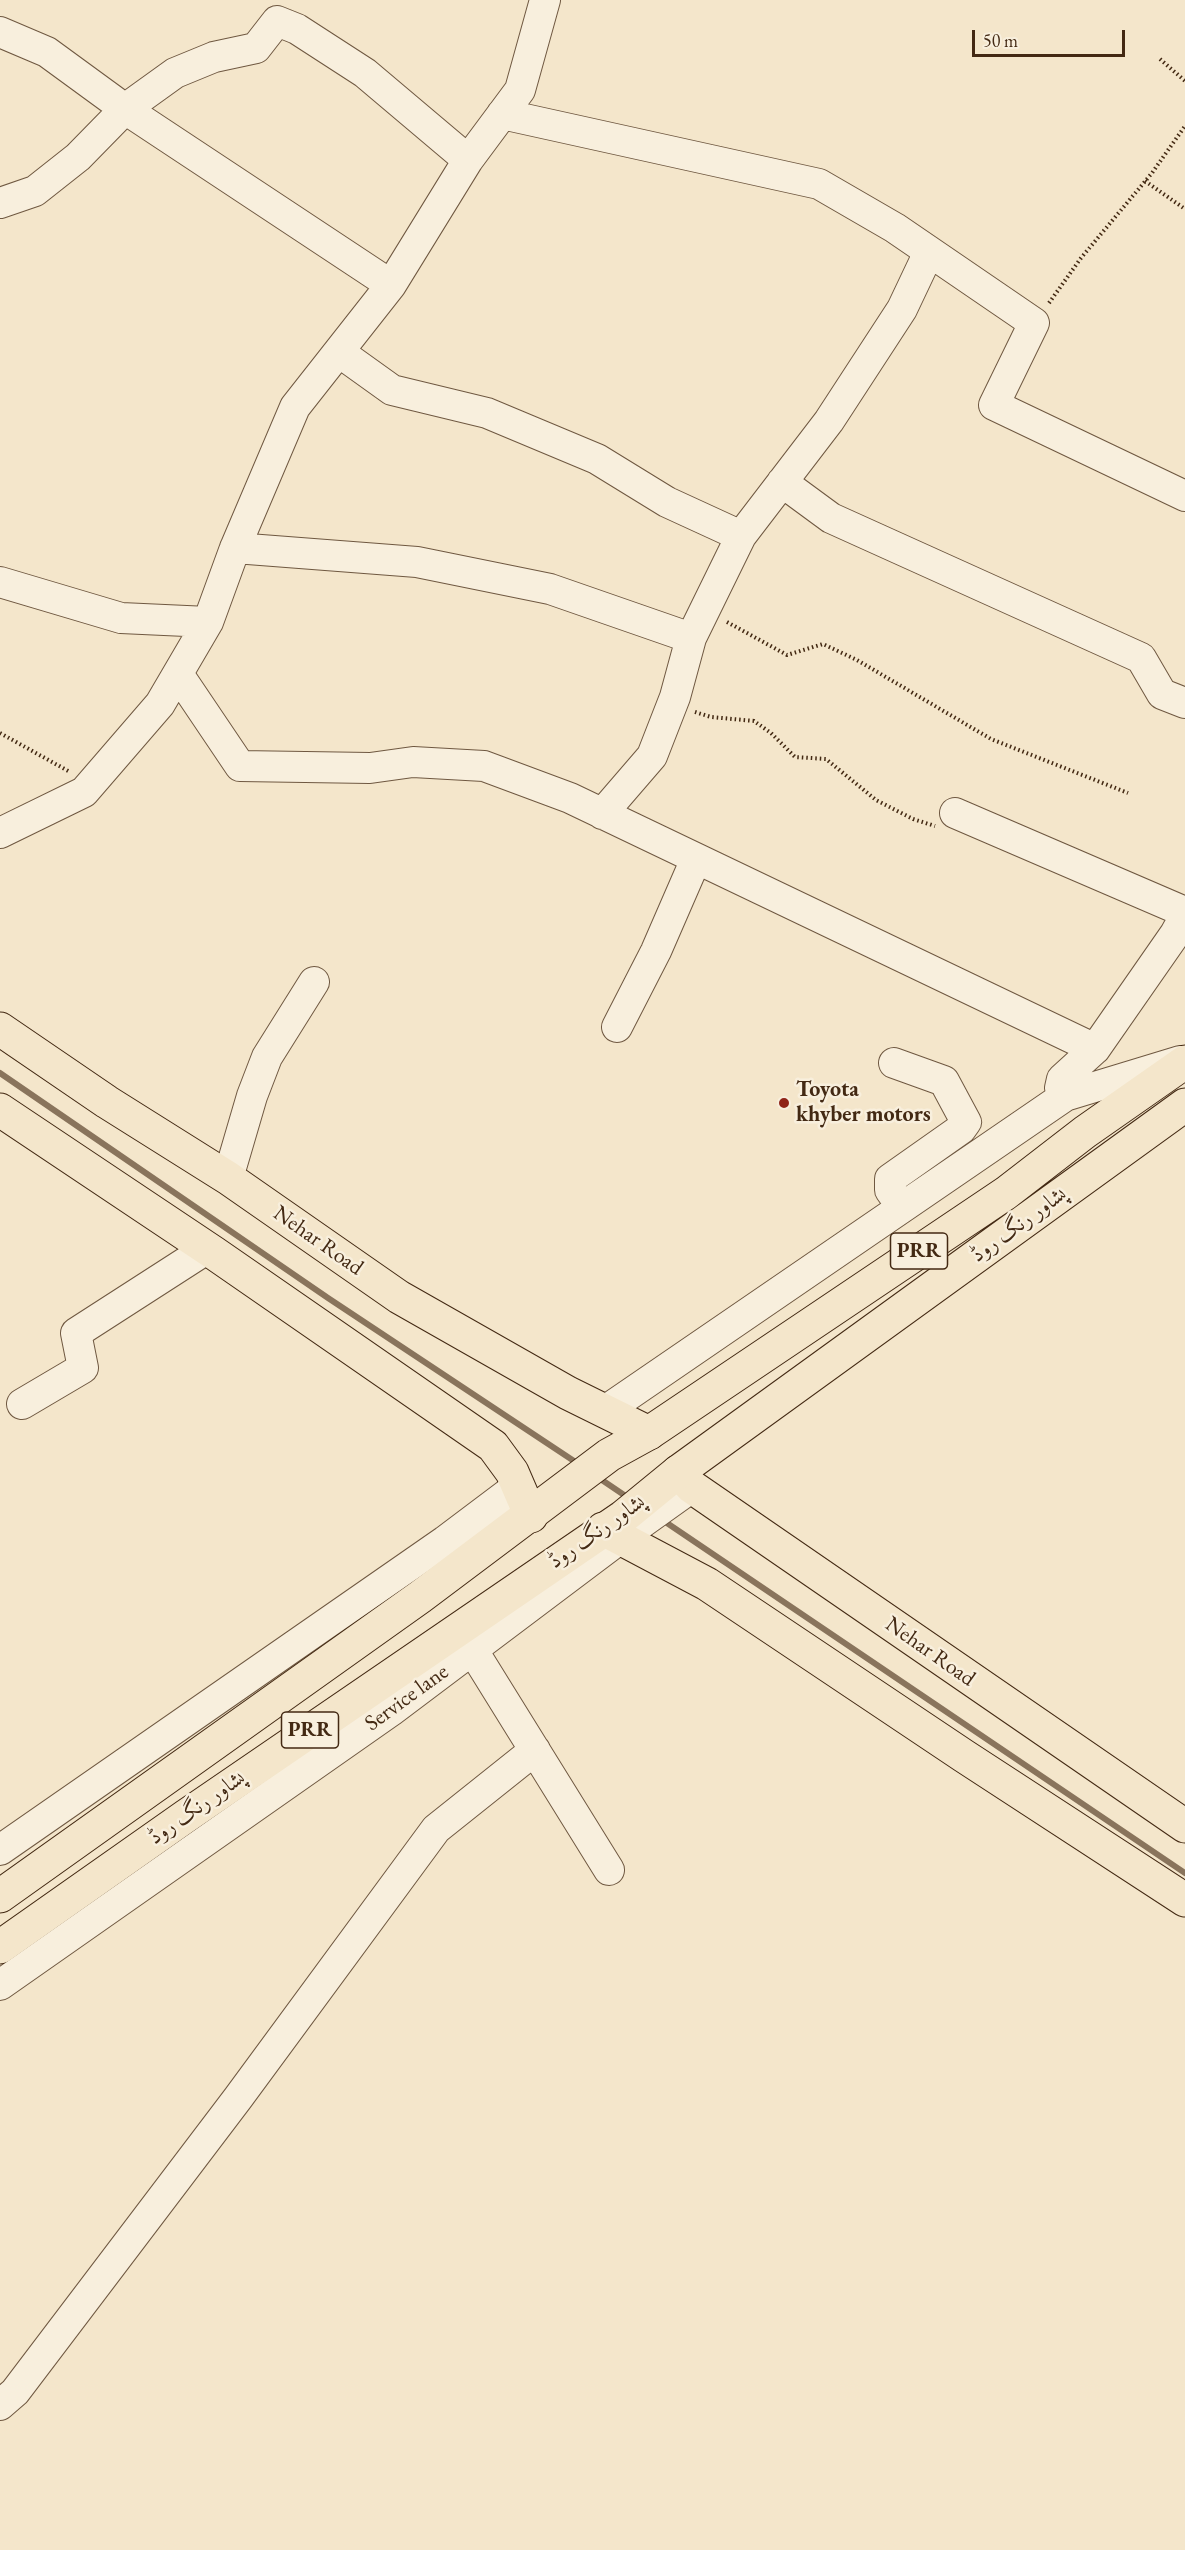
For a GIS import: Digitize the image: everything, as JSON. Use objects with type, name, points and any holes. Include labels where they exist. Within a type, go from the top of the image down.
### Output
[{"type":"main road","name":"Nehar Road","points":[[0,1029],[107,1102],[228,1178],[399,1297],[568,1393],[648,1433]]},
{"type":"main road","name":"پشاور رنگ روڈ","points":[[0,1896],[531,1516],[609,1455],[648,1433],[1006,1193],[1085,1132],[1185,1061]]},
{"type":"main road","name":"پشاور رنگ روڈ","points":[[0,1947],[466,1639],[1185,1105]]},
{"type":"main road","points":[[0,1110],[208,1248],[493,1446],[512,1472],[531,1516]]},
{"type":"main road","name":"Nehar Road","points":[[677,1482],[1185,1826]]},
{"type":"main road","points":[[616,1528],[707,1584],[1185,1900]]},
{"type":"street","points":[[0,833],[84,792],[160,704],[208,622],[234,548],[295,407],[391,285],[468,160],[520,90],[545,0]]},
{"type":"street","points":[[0,203],[35,191],[78,157],[125,109],[175,73],[214,57],[256,48],[277,21],[297,29],[365,73],[468,160]]},
{"type":"street","points":[[0,32],[47,52],[125,109],[391,285]]},
{"type":"street","points":[[502,114],[819,184],[895,228],[1034,323],[994,405],[1185,496]]},
{"type":"street","points":[[602,814],[652,756],[672,705],[691,638],[741,536],[830,421],[902,309],[929,252]]},
{"type":"street","points":[[339,352],[392,390],[487,413],[586,455],[667,502],[741,536]]},
{"type":"street","points":[[782,482],[831,518],[1142,658],[1162,694],[1185,703]]},
{"type":"street","points":[[234,548],[417,562],[550,589],[691,638]]},
{"type":"street","points":[[0,582],[121,618],[208,622]]},
{"type":"street","points":[[178,674],[240,765],[370,768],[413,762],[484,765],[570,798],[1095,1049]]},
{"type":"street","points":[[955,813],[1185,914],[1175,934],[1095,1049],[1062,1078],[1060,1088],[1065,1096]]},
{"type":"street","points":[[616,1026],[656,951],[696,859]]},
{"type":"street","points":[[228,1178],[252,1096],[267,1058],[314,982]]},
{"type":"street","points":[[605,1411],[1065,1096],[1185,1061]]},
{"type":"street","points":[[894,1063],[944,1081],[966,1122],[961,1129],[890,1179],[890,1190],[902,1207]]},
{"type":"street","points":[[22,1404],[83,1368],[76,1333],[208,1248]]},
{"type":"street","points":[[0,1850],[445,1541],[518,1486]]},
{"type":"street","points":[[466,1639],[609,1870]]},
{"type":"street","name":"Service lane","points":[[0,1985],[391,1711],[466,1639]]},
{"type":"street","points":[[0,2405],[15,2392],[166,2193],[436,1829],[535,1750]]},
{"type":"path","points":[[1160,59],[1185,81]]},
{"type":"path","points":[[1034,323],[1081,258],[1145,181],[1185,126]]},
{"type":"path","points":[[1145,181],[1185,209]]},
{"type":"path","points":[[705,609],[787,655],[823,644],[857,660],[991,739],[1128,793]]},
{"type":"path","points":[[672,705],[711,717],[754,721],[771,733],[795,757],[826,759],[876,800],[913,819],[948,830],[955,813]]},
{"type":"path","points":[[0,733],[63,766],[89,787]]},
{"type":"waterway","points":[[0,1073],[328,1298],[580,1465]]},
{"type":"waterway","points":[[596,1476],[630,1499]]},
{"type":"waterway","points":[[661,1519],[1185,1873]]},
{"type":"place","name":"Toyota khyber motors","points":[[784,1103]]}]
